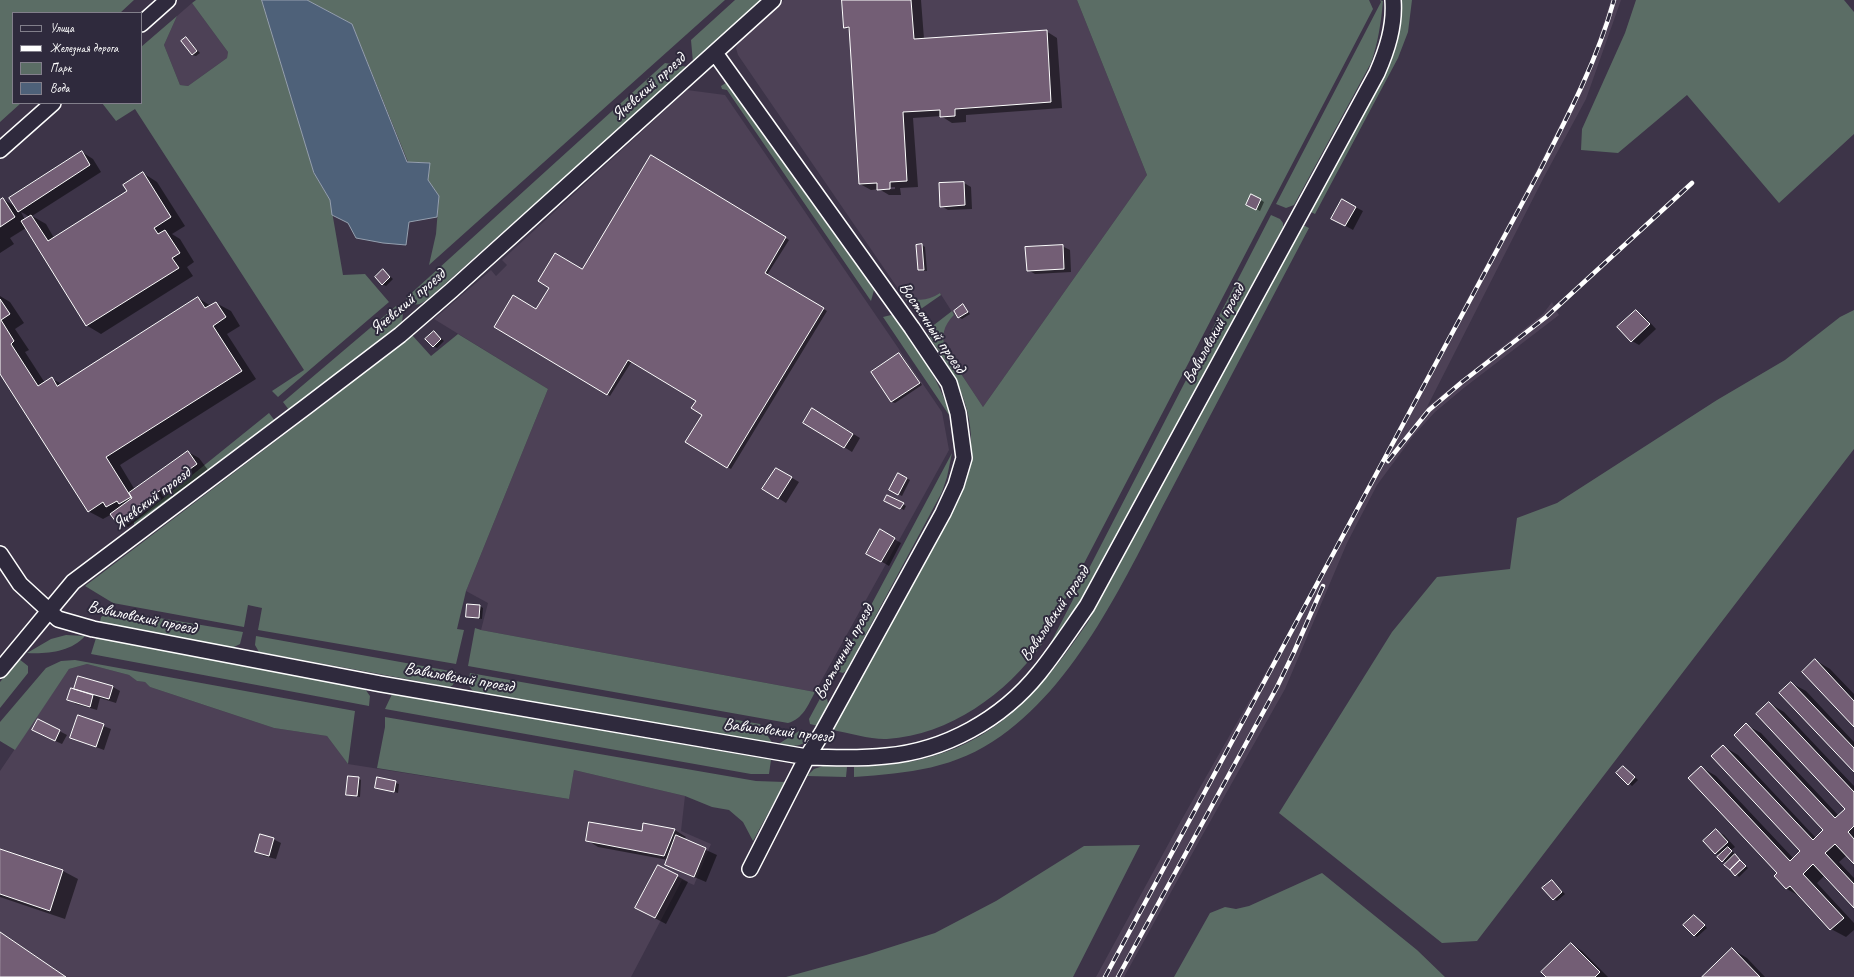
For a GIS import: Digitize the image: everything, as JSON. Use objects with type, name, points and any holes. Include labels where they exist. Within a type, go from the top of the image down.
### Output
[{"type":"street","points":[[142,23],[168,0]]},
{"type":"street","name":"Ячевский проезд","points":[[0,670],[48,610],[73,582],[308,406],[400,335],[773,0]]},
{"type":"street","name":"Вавиловский проезд","points":[[0,554],[20,584],[58,619],[92,629],[381,684],[808,757],[851,758],[888,756],[927,749],[962,735],[989,719],[1013,701],[1039,674],[1087,606],[1377,73],[1386,52],[1392,29],[1393,0]]},
{"type":"street","name":"Восточный проезд","points":[[715,52],[934,360],[948,383],[958,413],[964,458],[953,492],[808,757],[750,869]]},
{"type":"street","points":[[0,150],[52,104]]},
{"type":"shaded area","points":[[784,0],[1077,0],[1147,175],[983,407],[946,351],[942,341],[943,331],[947,322],[954,315],[940,293],[932,298],[922,301],[911,299],[901,293],[738,55],[736,48],[740,40]]},
{"type":"shaded area","points":[[1611,0],[1621,0],[1586,99],[1544,177],[1427,407],[1543,314],[1552,302],[1559,315],[1465,387],[1435,412],[1414,435],[1377,485],[1347,543],[1285,689],[1124,977],[1096,977],[1182,819],[1296,619],[1536,171],[1575,95],[1593,55]]},
{"type":"shaded area","points":[[192,3],[228,52],[227,58],[188,86],[180,85],[164,45],[177,16]]},
{"type":"shaded area","points":[[687,90],[725,95],[942,412],[949,450],[815,692],[481,630],[488,603],[466,591],[548,389],[434,319],[491,270],[496,276],[507,265],[502,260]]},
{"type":"shaded area","points":[[87,664],[129,675],[137,681],[145,682],[150,687],[274,728],[327,736],[348,764],[569,799],[574,770],[685,796],[681,831],[711,844],[694,885],[682,880],[631,977],[0,977],[0,771],[69,669]]},
{"type":"green space","points":[[0,0],[134,0],[121,12],[12,12],[12,104],[20,104],[0,122]]},
{"type":"green space","points":[[196,0],[262,0],[314,173],[330,200],[343,275],[365,274],[389,302],[278,397],[272,391],[304,370],[135,109],[116,121],[103,104],[142,104],[142,46],[177,16],[164,45],[180,85],[188,86],[227,58],[228,52],[192,3]]},
{"type":"green space","points":[[307,0],[725,0],[429,265],[436,234],[439,196],[428,180],[430,163],[408,162],[352,24]]},
{"type":"green space","points":[[735,0],[763,0],[693,63],[691,40]]},
{"type":"green space","points":[[1077,0],[1369,0],[1373,9],[1042,644],[1028,662],[994,695],[975,709],[933,730],[910,736],[881,739],[833,730],[966,483],[971,449],[969,418],[954,377],[930,338],[928,333],[930,328],[952,311],[954,315],[947,323],[943,336],[946,351],[983,407],[1147,175]]},
{"type":"green space","points":[[1380,0],[1383,1],[1380,25],[1376,48],[1371,63],[1294,205],[1286,208],[1276,204],[1381,2]]},
{"type":"green space","points":[[1401,0],[1412,0],[1408,32],[1398,58],[1315,214],[1309,211],[1392,56],[1399,30]]},
{"type":"green space","points":[[1636,0],[1844,0],[1854,12],[1854,134],[1779,203],[1687,95],[1618,153],[1581,150],[1582,129],[1625,33]]},
{"type":"green space","points":[[665,63],[688,67],[428,299],[422,303],[414,304],[406,298]]},
{"type":"green space","points":[[726,83],[874,290],[871,301],[727,90],[722,89],[721,86]]},
{"type":"green space","points":[[1271,215],[1280,219],[1283,223],[1283,227],[1081,602],[1047,650]]},
{"type":"green space","points":[[1303,225],[1309,228],[1123,583],[1081,652],[1057,683],[1030,712],[1001,736],[966,756],[913,771],[854,777],[854,767],[892,764],[930,757],[956,748],[980,736],[1001,722],[1021,705],[1056,666],[1088,622]]},
{"type":"green space","points":[[901,293],[911,298],[920,300],[930,298],[940,293],[941,295],[918,311],[913,309]]},
{"type":"green space","points":[[396,306],[403,314],[402,322],[289,410],[283,402]]},
{"type":"green space","points":[[1854,310],[1854,449],[1477,941],[1442,943],[1279,813],[1392,632],[1437,577],[1510,569],[1517,518],[1557,503],[1717,400],[1785,360],[1840,317]]},
{"type":"green space","points":[[891,315],[895,317],[934,377],[941,390],[951,418],[883,317]]},
{"type":"green space","points":[[458,334],[548,389],[466,591],[457,629],[464,630],[456,664],[258,630],[262,608],[248,605],[244,627],[113,603],[85,586],[318,409],[412,335],[431,356]]},
{"type":"green space","points":[[269,413],[275,421],[134,525],[134,522]]},
{"type":"green space","points":[[952,453],[942,492],[846,671],[843,673],[836,671]]},
{"type":"green space","points":[[112,610],[243,632],[240,644],[232,648],[100,622],[101,617]]},
{"type":"green space","points":[[475,628],[815,692],[801,715],[788,723],[468,666]]},
{"type":"green space","points":[[66,635],[85,636],[73,646],[66,649],[43,653],[27,653],[51,639]]},
{"type":"green space","points":[[256,636],[456,672],[453,685],[450,687],[259,652],[255,645]]},
{"type":"green space","points":[[96,638],[365,689],[370,696],[369,706],[91,654]]},
{"type":"green space","points":[[19,659],[28,666],[28,673],[0,708],[0,682]]},
{"type":"green space","points":[[75,660],[355,711],[348,764],[327,736],[274,728],[150,687],[145,682],[137,681],[129,675],[87,664],[69,669],[15,750],[0,741],[0,722],[46,668],[61,661]]},
{"type":"green space","points":[[470,673],[760,724],[773,744],[477,693],[472,690],[468,684]]},
{"type":"green space","points":[[823,693],[828,701],[827,710],[818,726],[810,724],[809,719]]},
{"type":"green space","points":[[392,694],[771,760],[769,774],[751,774],[385,709]]},
{"type":"green space","points":[[385,717],[756,781],[785,782],[753,841],[743,822],[729,810],[712,807],[685,796],[574,770],[569,799],[377,768],[385,727]]},
{"type":"green space","points":[[799,731],[812,734],[802,744],[794,746],[780,745],[780,743]]},
{"type":"green space","points":[[823,766],[847,767],[846,777],[807,776],[814,769]]},
{"type":"green space","points":[[1140,845],[1073,977],[786,977],[866,955],[935,933],[996,901],[1084,846]]},
{"type":"green space","points":[[1322,873],[1417,950],[1445,977],[1174,977],[1210,913],[1225,907],[1236,909],[1249,906]]},
{"type":"water","points":[[262,0],[307,0],[352,24],[407,162],[430,163],[428,180],[439,196],[437,217],[409,222],[406,245],[383,243],[356,238],[348,223],[332,215],[330,200],[314,173]]},
{"type":"building","points":[[842,0],[911,0],[914,39],[1047,30],[1051,102],[955,109],[955,116],[940,117],[940,110],[903,112],[907,181],[890,182],[890,189],[877,190],[877,183],[859,184],[849,27],[844,28]]},
{"type":"building","points":[[186,37],[197,51],[192,55],[181,41]]},
{"type":"building","points":[[82,151],[90,165],[18,212],[9,198]]},
{"type":"building","points":[[651,155],[786,237],[765,273],[824,308],[727,468],[685,442],[702,415],[691,408],[696,401],[628,360],[607,395],[494,327],[513,295],[536,309],[549,288],[538,281],[555,253],[582,269]]},
{"type":"building","points":[[143,172],[171,217],[154,228],[158,234],[165,230],[180,253],[172,258],[179,268],[86,326],[21,221],[31,215],[48,241],[127,191],[123,185]]},
{"type":"building","points":[[964,182],[965,205],[940,207],[939,183]]},
{"type":"building","points":[[1251,194],[1261,199],[1256,210],[1246,205]]},
{"type":"building","points":[[3,198],[15,217],[0,227],[0,200]]},
{"type":"building","points":[[1342,199],[1356,207],[1345,226],[1331,219]]},
{"type":"building","points":[[922,244],[924,270],[918,270],[916,245]]},
{"type":"building","points":[[1063,245],[1064,269],[1027,271],[1025,247]]},
{"type":"building","points":[[383,269],[390,277],[382,285],[375,277]]},
{"type":"building","points":[[198,297],[205,308],[216,302],[226,317],[213,326],[242,371],[106,457],[131,497],[119,504],[117,501],[106,507],[103,502],[88,512],[0,374],[0,299],[10,314],[1,320],[14,341],[11,344],[38,386],[52,377],[57,386]]},
{"type":"building","points":[[963,304],[968,312],[958,318],[954,311]]},
{"type":"building","points":[[1636,310],[1650,324],[1631,342],[1617,327]]},
{"type":"building","points":[[434,331],[441,339],[433,347],[425,339]]},
{"type":"building","points":[[899,353],[920,383],[891,402],[871,372]]},
{"type":"building","points":[[812,408],[853,434],[844,448],[803,423]]},
{"type":"building","points":[[188,451],[197,464],[116,522],[110,514],[132,498],[129,493]]},
{"type":"building","points":[[776,468],[792,477],[778,499],[762,489]]},
{"type":"building","points":[[898,473],[907,478],[898,495],[889,490]]},
{"type":"building","points":[[887,495],[904,503],[900,509],[884,501]]},
{"type":"building","points":[[880,529],[895,538],[881,562],[866,554]]},
{"type":"building","points":[[467,604],[480,605],[479,618],[466,617]]},
{"type":"building","points":[[1815,659],[1854,701],[1854,727],[1802,672]]},
{"type":"building","points":[[78,676],[113,686],[109,699],[74,689]]},
{"type":"building","points":[[1791,682],[1854,748],[1854,772],[1779,693]]},
{"type":"building","points":[[71,688],[93,695],[90,707],[67,700]]},
{"type":"building","points":[[1769,702],[1854,792],[1854,826],[1848,832],[1854,839],[1854,864],[1835,844],[1825,853],[1854,884],[1854,908],[1813,864],[1803,874],[1844,918],[1830,930],[1790,886],[1786,889],[1774,876],[1777,873],[1688,778],[1701,766],[1790,861],[1800,851],[1711,756],[1723,745],[1813,840],[1823,830],[1734,735],[1746,723],[1835,818],[1845,809],[1756,714]]},
{"type":"building","points":[[78,715],[104,724],[96,747],[70,738]]},
{"type":"building","points":[[38,719],[60,730],[55,741],[32,730]]},
{"type":"building","points":[[1623,766],[1635,777],[1628,785],[1616,773]]},
{"type":"building","points":[[348,776],[359,777],[357,796],[346,795]]},
{"type":"building","points":[[377,777],[396,781],[394,792],[375,788]]},
{"type":"building","points":[[589,822],[642,831],[643,823],[675,829],[664,856],[586,841]]},
{"type":"building","points":[[1716,829],[1728,842],[1715,854],[1703,841]]},
{"type":"building","points":[[260,834],[274,838],[269,856],[255,852]]},
{"type":"building","points":[[676,835],[706,848],[694,877],[665,865]]},
{"type":"building","points":[[1728,847],[1732,851],[1722,862],[1717,857]]},
{"type":"building","points":[[0,849],[63,870],[50,911],[0,894]]},
{"type":"building","points":[[1735,854],[1740,860],[1730,870],[1724,865]]},
{"type":"building","points":[[1740,860],[1746,866],[1735,876],[1730,870]]},
{"type":"building","points":[[658,865],[678,875],[655,918],[635,908]]},
{"type":"building","points":[[1552,880],[1562,892],[1553,900],[1542,888]]},
{"type":"building","points":[[1694,915],[1705,925],[1694,936],[1683,925]]},
{"type":"building","points":[[0,932],[66,977],[0,977]]},
{"type":"building","points":[[1571,943],[1600,972],[1595,977],[1546,977],[1541,972]]},
{"type":"building","points":[[1732,948],[1760,977],[1702,977]]},
{"type":"railway","points":[[1105,977],[1539,172],[1581,88],[1599,45],[1614,0]]},
{"type":"railway","points":[[1388,461],[1429,410],[1462,382],[1546,317],[1692,183]]},
{"type":"railway","points":[[1118,977],[1277,687],[1323,586]]}]
